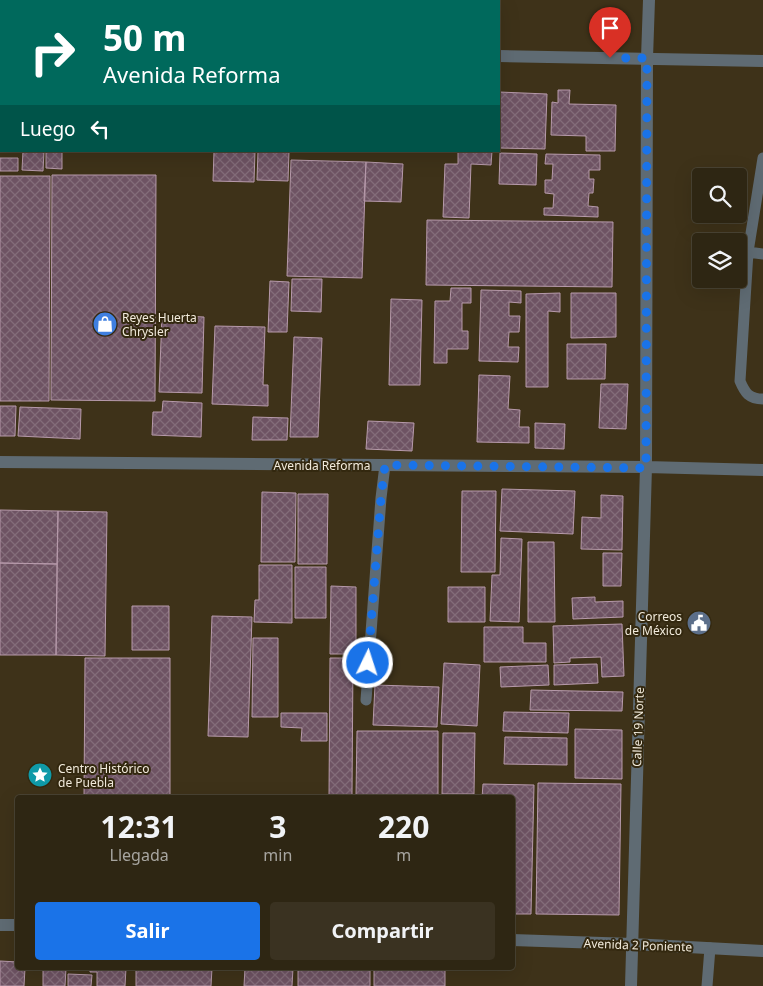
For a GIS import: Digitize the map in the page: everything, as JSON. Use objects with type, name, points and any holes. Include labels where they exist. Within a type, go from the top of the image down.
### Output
[{"type":"street","name":"Calle 19 Norte","points":[[631,986],[646,468],[647,58],[649,0]]},
{"type":"street","points":[[500,56],[763,62]]},
{"type":"street","name":"Avenida Reforma","points":[[0,462],[763,470]]},
{"type":"street","points":[[0,925],[15,925]]},
{"type":"street","name":"Avenida 2 Poniente","points":[[515,940],[763,951]]},
{"type":"lane","points":[[763,158],[748,252],[740,381],[745,392],[755,399],[763,399]]},
{"type":"lane","points":[[748,252],[763,254]]},
{"type":"lane","points":[[366,700],[385,465]]},
{"type":"lane","points":[[707,986],[710,948]]},
{"type":"building","points":[[558,90],[570,90],[569,104],[616,105],[615,151],[586,151],[586,136],[551,135],[552,102],[558,103]]},
{"type":"building","points":[[500,92],[547,94],[545,149],[500,148]]},
{"type":"building","points":[[23,152],[44,152],[43,171],[22,170]]},
{"type":"building","points":[[46,152],[62,152],[62,169],[46,168]]},
{"type":"building","points":[[214,152],[255,152],[254,182],[213,181]]},
{"type":"building","points":[[258,152],[289,152],[288,181],[257,180]]},
{"type":"building","points":[[458,152],[492,152],[491,165],[471,164],[469,218],[443,217],[445,164],[458,164]]},
{"type":"building","points":[[500,153],[537,154],[536,185],[499,184]]},
{"type":"building","points":[[546,154],[600,155],[600,170],[589,170],[589,179],[594,179],[593,193],[589,193],[588,206],[598,207],[598,217],[544,215],[544,208],[553,208],[554,194],[545,193],[545,180],[552,180],[553,164],[545,164]]},
{"type":"building","points":[[0,158],[18,158],[18,171],[0,171]]},
{"type":"building","points":[[291,160],[366,162],[362,278],[287,276]]},
{"type":"building","points":[[366,162],[403,164],[401,202],[364,201]]},
{"type":"building","points":[[52,175],[156,175],[155,401],[51,400]]},
{"type":"building","points":[[0,176],[50,176],[49,401],[0,401]]},
{"type":"building","points":[[427,220],[613,222],[612,287],[426,285]]},
{"type":"building","points":[[292,279],[322,279],[321,312],[291,311]]},
{"type":"building","points":[[270,281],[289,282],[287,332],[268,332]]},
{"type":"building","points":[[451,288],[471,288],[471,303],[462,303],[462,331],[468,331],[468,349],[447,349],[447,363],[434,363],[435,301],[450,301]]},
{"type":"building","points":[[481,290],[521,291],[521,303],[509,302],[509,316],[520,316],[519,332],[509,332],[508,347],[519,347],[518,362],[479,361]]},
{"type":"building","points":[[560,293],[560,312],[548,311],[548,387],[526,387],[526,294]]},
{"type":"building","points":[[571,293],[616,293],[616,337],[571,338]]},
{"type":"building","points":[[391,299],[422,300],[420,385],[389,385]]},
{"type":"building","points":[[162,315],[204,317],[202,393],[159,392]]},
{"type":"building","points":[[215,326],[265,327],[263,385],[268,385],[268,406],[212,404]]},
{"type":"building","points":[[294,337],[322,338],[318,437],[290,437]]},
{"type":"building","points":[[567,344],[606,344],[605,379],[567,379]]},
{"type":"building","points":[[479,375],[510,376],[508,409],[520,410],[519,427],[529,427],[529,443],[477,442]]},
{"type":"building","points":[[601,384],[628,384],[626,429],[599,428]]},
{"type":"building","points":[[163,401],[202,403],[201,437],[152,435],[153,412],[162,412]]},
{"type":"building","points":[[0,406],[16,406],[15,436],[0,436]]},
{"type":"building","points":[[20,407],[81,409],[80,439],[18,436]]},
{"type":"building","points":[[253,417],[288,418],[287,440],[252,440]]},
{"type":"building","points":[[368,421],[414,423],[412,451],[366,449]]},
{"type":"building","points":[[535,423],[565,424],[564,449],[535,448]]},
{"type":"building","points":[[502,489],[575,491],[573,534],[500,531]]},
{"type":"building","points":[[462,491],[496,491],[495,572],[461,572]]},
{"type":"building","points":[[262,492],[296,493],[295,562],[261,562]]},
{"type":"building","points":[[298,494],[328,494],[327,564],[298,564]]},
{"type":"building","points":[[601,495],[623,496],[622,550],[581,549],[582,517],[601,518]]},
{"type":"building","points":[[0,510],[58,511],[57,564],[0,563]]},
{"type":"building","points":[[58,511],[107,512],[105,656],[56,655]]},
{"type":"building","points":[[501,538],[522,539],[519,622],[490,621],[492,575],[500,575]]},
{"type":"building","points":[[528,542],[554,542],[555,622],[528,622]]},
{"type":"building","points":[[603,553],[622,553],[621,586],[603,586]]},
{"type":"building","points":[[0,563],[57,564],[56,655],[0,655]]},
{"type":"building","points":[[259,565],[292,565],[292,623],[254,622],[255,600],[259,600]]},
{"type":"building","points":[[295,567],[326,567],[326,618],[295,618]]},
{"type":"building","points":[[331,586],[356,587],[356,654],[330,654]]},
{"type":"building","points":[[448,587],[485,587],[485,622],[448,622]]},
{"type":"building","points":[[595,597],[595,602],[623,601],[623,617],[573,619],[572,598]]},
{"type":"building","points":[[132,606],[169,606],[169,650],[132,650]]},
{"type":"building","points":[[212,616],[252,617],[248,737],[208,736]]},
{"type":"building","points":[[622,624],[624,676],[602,677],[601,657],[570,658],[570,662],[554,663],[553,626]]},
{"type":"building","points":[[484,627],[523,627],[523,643],[546,643],[546,662],[484,662]]},
{"type":"building","points":[[253,638],[278,638],[278,717],[252,717]]},
{"type":"building","points":[[85,658],[170,658],[170,795],[84,795]]},
{"type":"building","points":[[330,658],[353,658],[352,795],[329,795]]},
{"type":"building","points":[[444,663],[480,665],[477,726],[441,724]]},
{"type":"building","points":[[597,664],[598,683],[554,685],[554,665]]},
{"type":"building","points":[[548,665],[549,685],[501,687],[500,667]]},
{"type":"building","points":[[375,685],[439,687],[437,727],[373,725]]},
{"type":"building","points":[[531,690],[623,692],[622,711],[530,710]]},
{"type":"building","points":[[504,712],[569,713],[568,733],[503,731]]},
{"type":"building","points":[[281,713],[327,713],[327,741],[301,741],[302,728],[281,727]]},
{"type":"building","points":[[575,729],[622,730],[622,779],[575,778]]},
{"type":"building","points":[[357,731],[438,731],[438,795],[356,795]]},
{"type":"building","points":[[443,733],[475,733],[474,794],[442,794]]},
{"type":"building","points":[[505,737],[567,738],[567,765],[504,764]]},
{"type":"building","points":[[538,783],[621,784],[619,915],[536,914]]},
{"type":"building","points":[[483,784],[534,785],[531,914],[515,914],[515,795],[482,795]]},
{"type":"building","points":[[0,961],[15,962],[15,970],[25,970],[24,986],[0,986]]},
{"type":"building","points":[[43,970],[66,970],[65,986],[43,986]]},
{"type":"building","points":[[90,970],[126,970],[125,986],[97,986],[97,972],[90,972]]},
{"type":"building","points":[[136,970],[212,970],[211,986],[136,986]]},
{"type":"building","points":[[245,970],[293,970],[292,986],[244,986]]},
{"type":"building","points":[[298,970],[370,970],[370,986],[298,986]]},
{"type":"building","points":[[374,970],[445,970],[445,986],[374,986]]},
{"type":"building","points":[[68,974],[92,975],[91,986],[68,986]]},
{"type":"place","name":"Reyes Huerta Chrysler","points":[[105,324]]},
{"type":"place","name":"Correos de México","points":[[699,623]]},
{"type":"place","name":"Centro Histórico de Puebla","points":[[40,775]]},
{"type":"route","points":[[368,663],[385,465],[646,468],[647,58],[610,58]]}]
